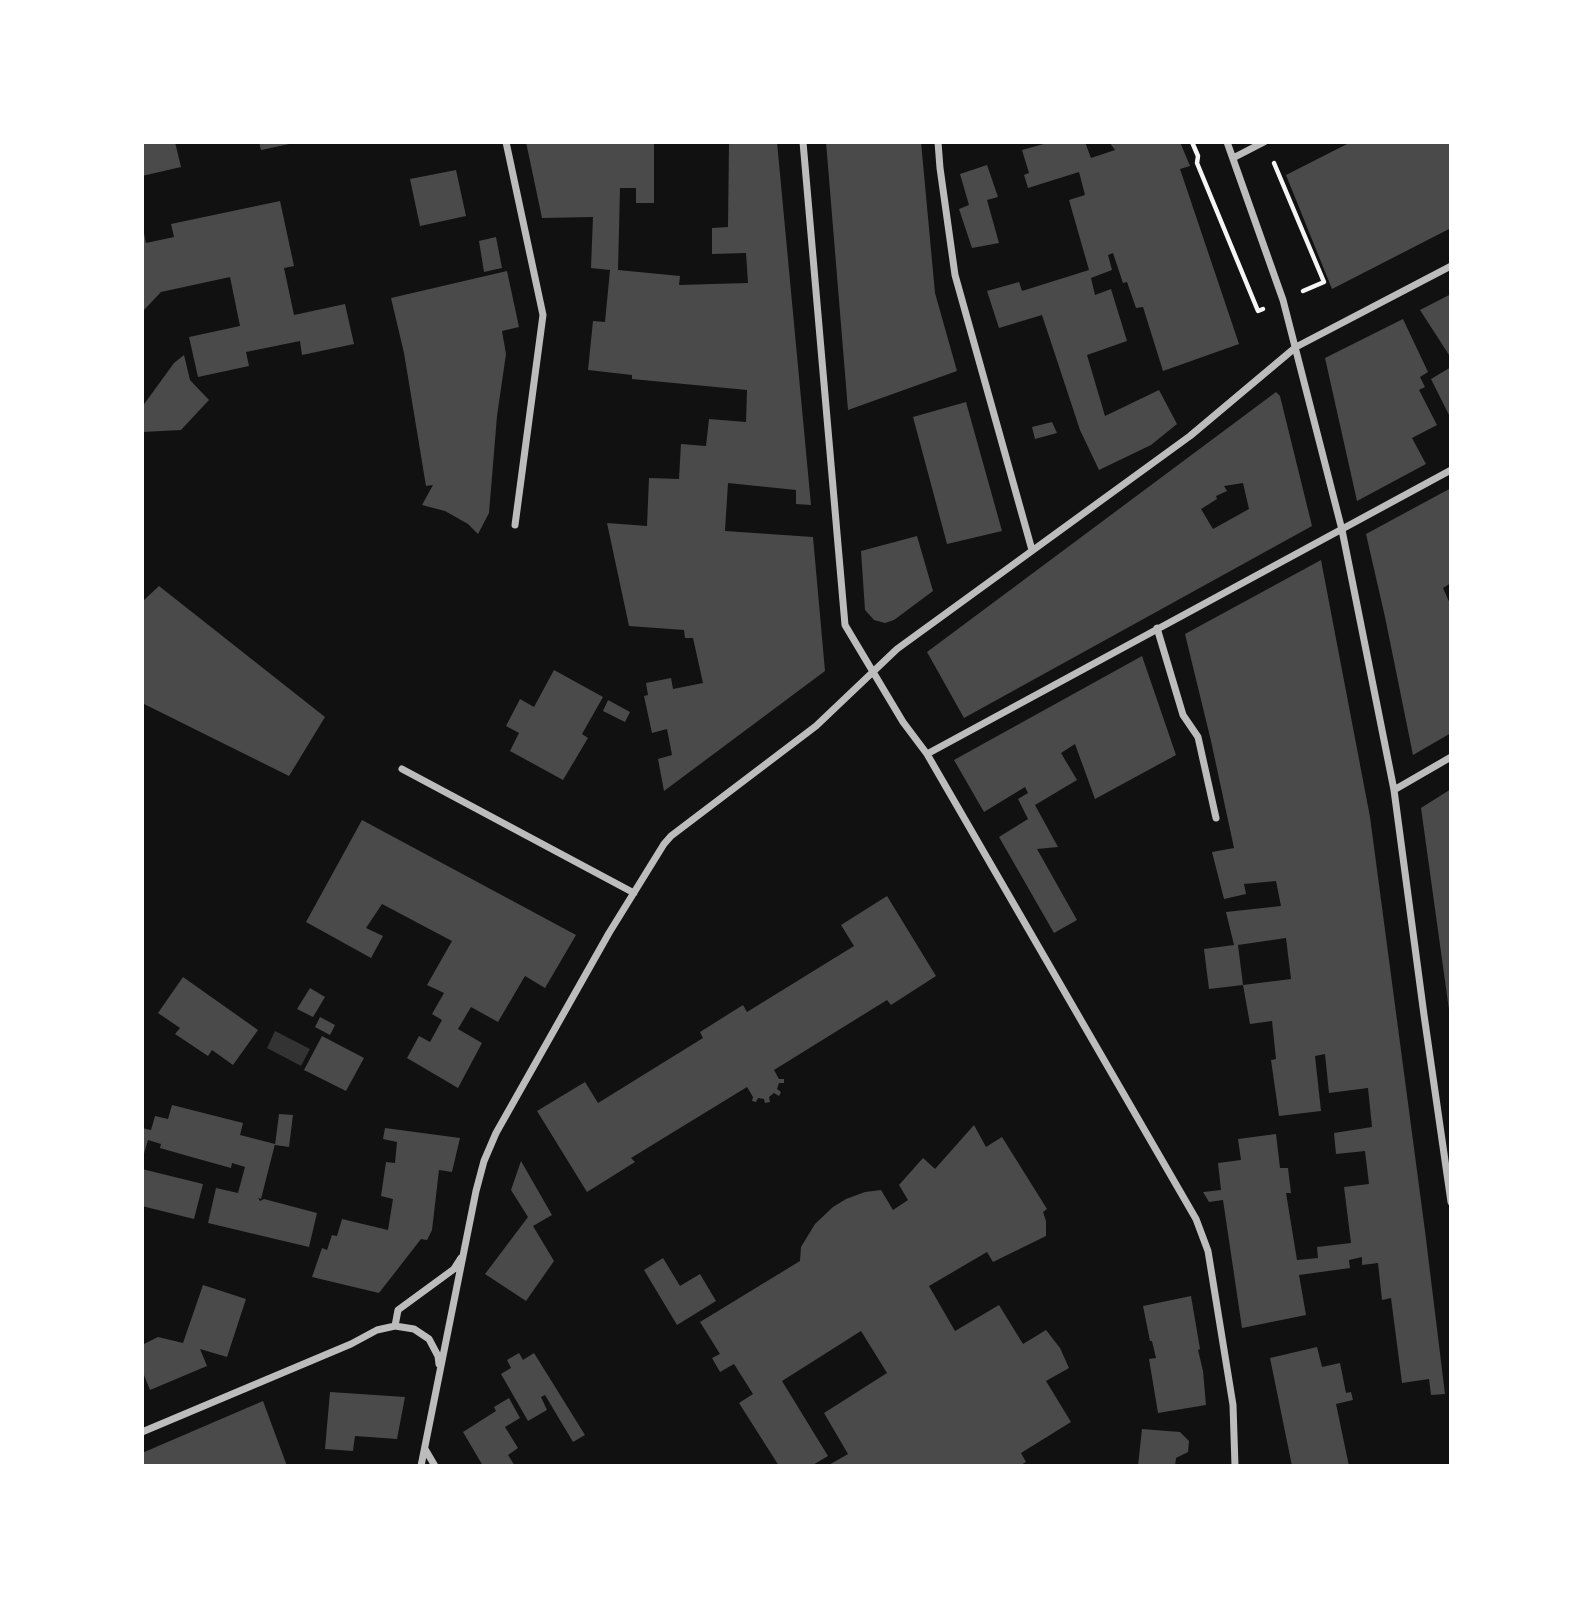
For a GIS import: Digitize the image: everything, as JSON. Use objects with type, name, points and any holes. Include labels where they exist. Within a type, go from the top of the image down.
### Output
[{"type":"street","points":[[506,142],[543,315],[514,525]]},
{"type":"street","points":[[803,142],[845,625],[903,722],[927,754],[1196,1219],[1208,1251],[1233,1405],[1236,1466]]},
{"type":"street","points":[[938,142],[955,275],[1032,550]]},
{"type":"street","points":[[1227,142],[1283,300],[1342,530],[1394,790],[1423,1015],[1451,1202]]},
{"type":"street","points":[[1233,158],[1264,142]]},
{"type":"street","points":[[421,1466],[484,1161],[496,1133],[609,933],[664,844],[817,726],[897,649],[1190,436],[1296,346],[1451,266]]},
{"type":"street","points":[[927,754],[1451,470]]},
{"type":"street","points":[[1157,628],[1183,715],[1198,737],[1216,818]]},
{"type":"street","points":[[1394,790],[1451,757]]},
{"type":"street","points":[[402,769],[634,893]]},
{"type":"street","points":[[395,1326],[398,1310],[454,1269],[464,1255]]},
{"type":"street","points":[[142,1432],[351,1344],[377,1330],[395,1326],[414,1329],[429,1339],[438,1356],[439,1375]]},
{"type":"street","points":[[425,1448],[435,1466]]},
{"type":"shaded area","points":[[275,1031],[310,1049],[301,1066],[267,1048]]},
{"type":"building","points":[[142,142],[175,142],[181,167],[142,176]]},
{"type":"building","points":[[259,142],[294,142],[294,143],[261,150]]},
{"type":"building","points":[[526,142],[654,142],[654,203],[636,203],[636,188],[620,188],[618,270],[680,276],[679,285],[748,283],[746,253],[712,254],[712,228],[728,227],[729,142],[777,142],[811,505],[796,504],[796,490],[728,483],[725,531],[813,537],[825,671],[664,791],[658,759],[672,755],[667,729],[652,733],[644,696],[648,695],[646,683],[671,678],[673,689],[703,683],[693,638],[685,638],[684,630],[629,626],[607,523],[647,526],[649,478],[679,479],[681,444],[706,446],[709,419],[746,422],[747,390],[632,379],[632,375],[588,370],[593,321],[605,322],[610,270],[591,268],[593,217],[542,218]]},
{"type":"building","points":[[826,142],[921,142],[935,293],[957,371],[848,410]]},
{"type":"building","points":[[1051,142],[1085,142],[1091,158],[1115,150],[1109,142],[1180,142],[1190,166],[1180,169],[1239,344],[1163,371],[1143,307],[1136,308],[1127,282],[1123,283],[1113,253],[1108,255],[1112,270],[1091,278],[1095,295],[1111,289],[1127,341],[1087,355],[1105,416],[1159,390],[1177,424],[1151,445],[1099,470],[1080,430],[1042,315],[999,328],[987,291],[1019,282],[1022,291],[1089,270],[1069,200],[1085,195],[1079,172],[1028,188],[1024,175],[1029,173],[1022,150]]},
{"type":"building","points":[[1351,142],[1451,142],[1451,228],[1332,289],[1286,175]]},
{"type":"building","points":[[987,165],[998,197],[987,200],[999,243],[972,248],[959,209],[969,205],[960,174]]},
{"type":"building","points":[[456,170],[466,216],[420,226],[410,179]]},
{"type":"building","points":[[280,201],[294,266],[284,268],[294,315],[345,304],[354,344],[302,355],[300,341],[246,352],[249,366],[198,377],[189,337],[240,326],[230,277],[161,292],[144,310],[142,228],[146,243],[174,237],[171,224]]},
{"type":"building","points":[[496,237],[502,268],[484,272],[479,241]]},
{"type":"building","points":[[507,271],[519,327],[502,331],[506,354],[497,416],[489,513],[478,534],[468,524],[445,511],[422,505],[433,485],[426,486],[404,353],[391,298]]},
{"type":"building","points":[[1451,294],[1451,358],[1420,310]]},
{"type":"building","points":[[1403,319],[1428,372],[1420,377],[1425,387],[1419,390],[1437,425],[1412,438],[1426,464],[1357,501],[1325,358]]},
{"type":"building","points":[[184,355],[190,380],[209,400],[181,430],[142,432],[142,407],[174,363]]},
{"type":"building","points":[[1451,367],[1451,419],[1431,379]]},
{"type":"building","points":[[1276,392],[1280,396],[1312,526],[964,718],[927,652]],"holes":[[[1243,483],[1249,509],[1213,529],[1201,509],[1217,499],[1216,496],[1227,491],[1224,486]]]},
{"type":"building","points":[[966,402],[1002,531],[947,544],[913,417]]},
{"type":"building","points":[[1052,422],[1057,433],[1035,439],[1032,427]]},
{"type":"building","points":[[1451,488],[1451,583],[1443,588],[1451,606],[1451,733],[1413,755],[1366,534]]},
{"type":"building","points":[[917,536],[933,591],[894,620],[885,623],[874,620],[865,610],[861,551]]},
{"type":"building","points":[[1321,560],[1370,817],[1445,1394],[1431,1395],[1429,1379],[1402,1383],[1391,1298],[1382,1300],[1378,1263],[1362,1265],[1362,1257],[1349,1260],[1350,1268],[1299,1275],[1306,1315],[1242,1328],[1223,1200],[1209,1202],[1203,1192],[1221,1190],[1218,1163],[1241,1160],[1238,1139],[1276,1134],[1280,1168],[1288,1168],[1291,1193],[1286,1193],[1297,1260],[1318,1258],[1317,1247],[1351,1243],[1344,1187],[1369,1184],[1365,1151],[1336,1154],[1334,1133],[1372,1127],[1368,1088],[1329,1093],[1325,1054],[1315,1056],[1321,1111],[1279,1116],[1271,1060],[1276,1059],[1272,1021],[1250,1024],[1243,985],[1209,989],[1204,949],[1234,945],[1226,912],[1281,906],[1276,881],[1244,884],[1246,894],[1224,899],[1212,852],[1234,848],[1185,634]],"holes":[[[1286,938],[1291,979],[1243,985],[1238,945]]]},
{"type":"building","points":[[159,586],[325,717],[289,776],[142,703],[142,602]]},
{"type":"building","points":[[1142,656],[1176,755],[1095,799],[1075,744],[1061,753],[1077,780],[1035,805],[1058,847],[1037,849],[1077,920],[1054,933],[999,837],[1028,819],[1018,799],[1028,793],[1025,787],[984,812],[954,760]]},
{"type":"building","points":[[554,670],[603,697],[582,734],[588,738],[563,780],[510,751],[519,733],[506,726],[520,699],[534,707]]},
{"type":"building","points":[[608,700],[630,712],[625,722],[603,711]]},
{"type":"building","points":[[1451,789],[1451,1017],[1450,1017],[1421,808]]},
{"type":"building","points":[[362,820],[576,935],[545,988],[525,976],[498,1022],[471,1007],[458,1029],[482,1043],[458,1088],[407,1058],[419,1036],[430,1042],[442,1020],[432,1014],[444,993],[427,985],[452,941],[382,904],[366,928],[383,936],[371,958],[306,922]]},
{"type":"building","points":[[887,896],[936,976],[891,1005],[887,1000],[774,1070],[779,1079],[784,1079],[784,1083],[779,1083],[777,1089],[781,1092],[779,1096],[774,1093],[769,1097],[770,1102],[765,1103],[764,1099],[758,1098],[756,1102],[752,1101],[753,1097],[747,1087],[631,1158],[635,1162],[587,1192],[537,1111],[585,1082],[598,1103],[703,1038],[700,1032],[743,1005],[747,1012],[854,946],[841,925]]},
{"type":"building","points":[[183,977],[258,1030],[233,1065],[212,1050],[208,1056],[175,1034],[180,1028],[158,1013]]},
{"type":"building","points":[[310,988],[325,997],[313,1017],[297,1009]]},
{"type":"building","points":[[320,1017],[335,1025],[330,1035],[315,1027]]},
{"type":"building","points":[[322,1036],[364,1058],[346,1091],[304,1070]]},
{"type":"building","points":[[172,1105],[243,1123],[240,1135],[275,1144],[261,1199],[258,1198],[260,1201],[264,1199],[317,1213],[309,1247],[208,1223],[216,1188],[238,1193],[245,1167],[232,1163],[231,1168],[195,1158],[160,1148],[161,1144],[148,1140],[142,1160],[142,1128],[151,1130],[155,1116],[168,1119]]},
{"type":"building","points":[[279,1114],[293,1115],[289,1147],[275,1145]]},
{"type":"building","points":[[974,1125],[986,1147],[1002,1137],[1047,1209],[1043,1212],[1046,1236],[993,1262],[987,1252],[929,1286],[955,1331],[999,1305],[1023,1344],[1046,1330],[1060,1348],[1069,1368],[1046,1381],[1071,1422],[1021,1453],[1026,1462],[1019,1466],[827,1466],[848,1454],[824,1413],[887,1373],[861,1331],[782,1381],[828,1456],[811,1466],[779,1466],[739,1403],[753,1394],[734,1364],[720,1372],[712,1358],[720,1354],[700,1322],[800,1261],[801,1247],[815,1224],[846,1199],[881,1190],[893,1210],[908,1200],[899,1185],[923,1158],[935,1169]]},
{"type":"building","points":[[385,1128],[460,1138],[452,1172],[439,1170],[432,1230],[427,1240],[421,1239],[379,1293],[312,1277],[322,1248],[327,1250],[332,1235],[337,1236],[342,1219],[388,1230],[393,1199],[381,1196],[386,1162],[395,1163],[397,1142],[383,1139]]},
{"type":"building","points":[[521,1161],[552,1215],[533,1226],[554,1261],[526,1301],[485,1274],[528,1217],[511,1190]]},
{"type":"building","points":[[142,1169],[203,1184],[194,1219],[142,1206]]},
{"type":"building","points":[[663,1258],[680,1286],[700,1274],[716,1301],[677,1325],[644,1270]]},
{"type":"building","points":[[203,1285],[246,1299],[227,1357],[200,1349],[207,1366],[150,1390],[142,1370],[142,1345],[158,1337],[183,1343]]},
{"type":"building","points":[[1191,1296],[1206,1405],[1158,1413],[1149,1359],[1156,1358],[1143,1306]]},
{"type":"building","points":[[1317,1347],[1322,1367],[1340,1363],[1346,1393],[1351,1392],[1353,1400],[1336,1404],[1349,1466],[1292,1466],[1270,1358]]},
{"type":"building","points":[[519,1353],[523,1360],[534,1353],[585,1435],[573,1442],[545,1395],[541,1397],[547,1410],[528,1421],[501,1374],[511,1368],[507,1360]]},
{"type":"building","points":[[330,1392],[405,1397],[397,1439],[355,1436],[353,1451],[325,1449]]},
{"type":"building","points":[[509,1398],[520,1418],[505,1427],[518,1448],[508,1455],[515,1466],[483,1466],[463,1432],[496,1411],[494,1407]]},
{"type":"building","points":[[263,1401],[287,1466],[142,1466],[142,1453]]},
{"type":"building","points":[[1142,1429],[1180,1432],[1189,1441],[1188,1452],[1176,1458],[1175,1466],[1138,1466]]}]
